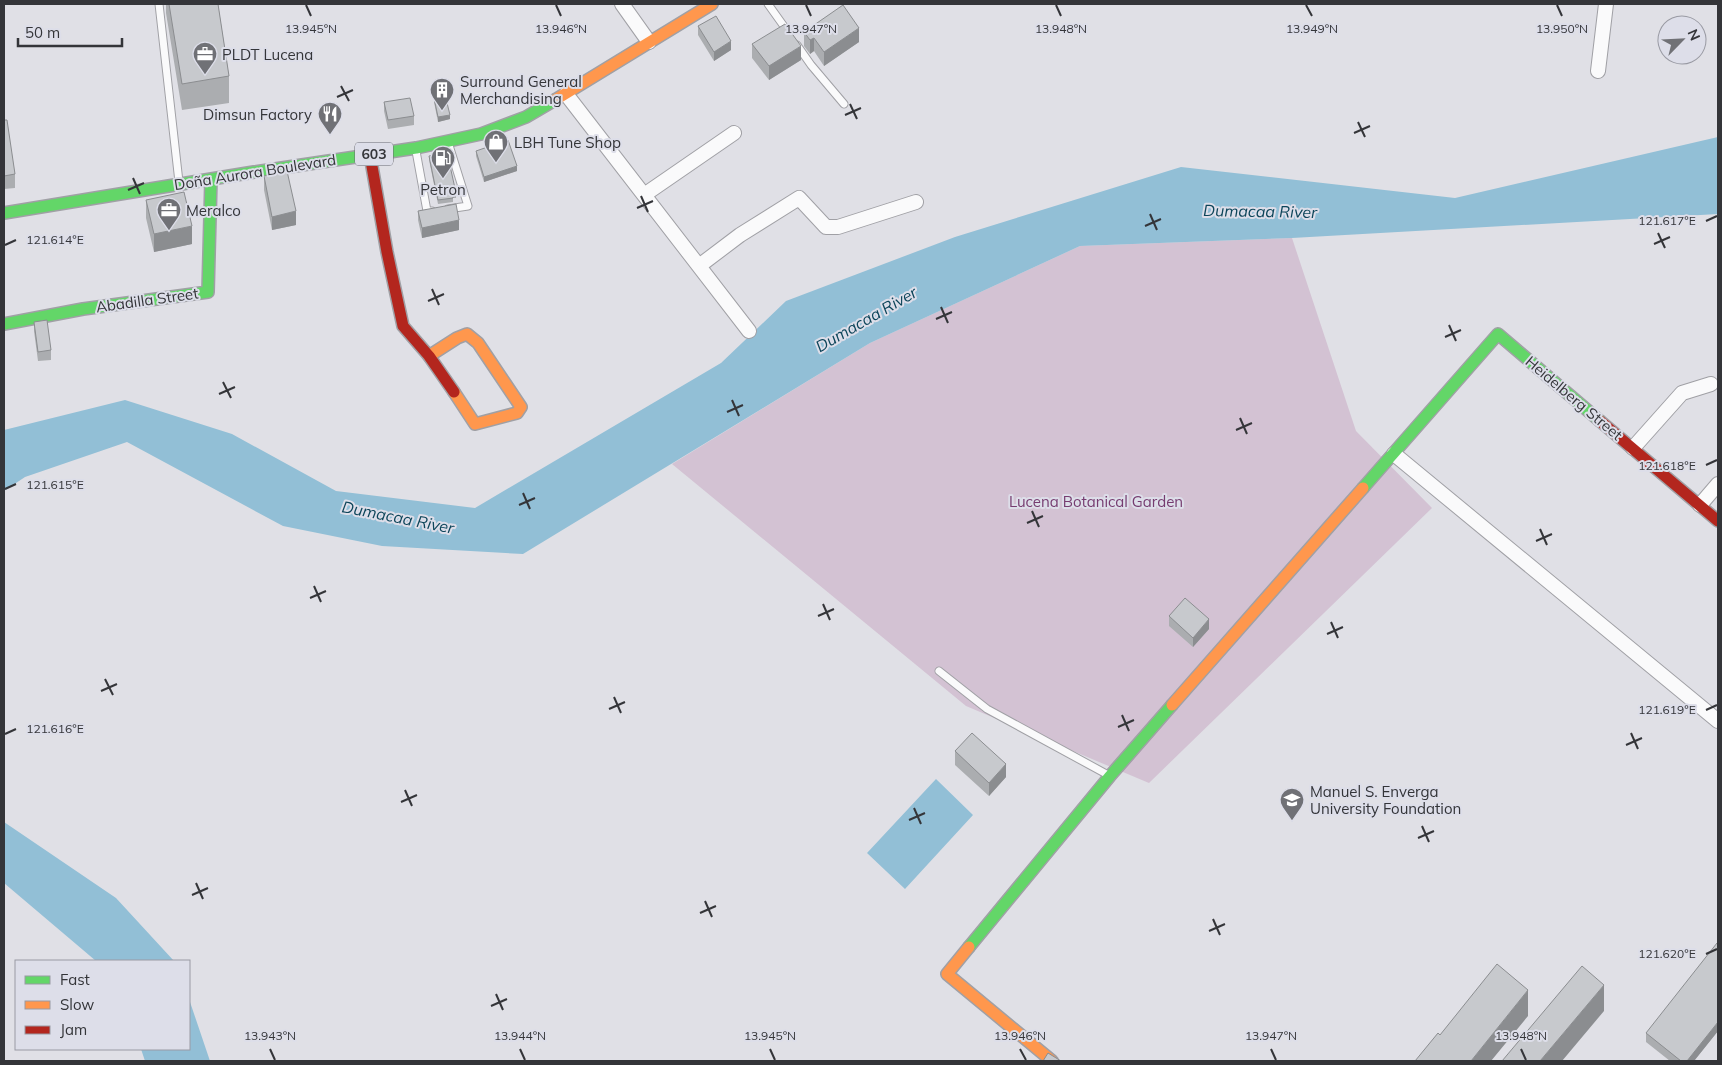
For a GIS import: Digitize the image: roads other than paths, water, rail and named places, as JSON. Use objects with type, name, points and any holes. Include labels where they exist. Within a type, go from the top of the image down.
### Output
[{"type":"street","points":[[622,4],[649,42]]},
{"type":"street","name":"Doña Aurora Boulevard","points":[[4,213],[416,148],[481,134],[526,117],[712,4]]},
{"type":"street","points":[[1598,71],[1606,4]]},
{"type":"street","points":[[566,94],[749,330]]},
{"type":"street","points":[[644,195],[734,132]]},
{"type":"street","points":[[370,154],[387,252],[403,326],[428,356],[476,424],[517,413],[521,407],[478,343],[467,334],[428,356]]},
{"type":"street","name":"Abadilla Street","points":[[4,324],[83,309],[208,292],[211,179]]},
{"type":"street","points":[[699,266],[740,235],[799,198],[826,227],[838,227],[916,202]]},
{"type":"street","name":"Heidelberg Street","points":[[1394,454],[1498,334],[1718,521]]},
{"type":"street","points":[[1634,448],[1682,392],[1711,384]]},
{"type":"street","points":[[1052,1061],[946,974],[1110,776],[1394,454],[1718,721]]},
{"type":"street","points":[[1700,505],[1718,484]]},
{"type":"lane","points":[[159,4],[179,184]]},
{"type":"lane","points":[[768,4],[811,65],[844,104]]},
{"type":"lane","points":[[416,148],[427,211],[468,206],[448,141]]},
{"type":"lane","points":[[939,671],[987,709],[1110,776]]},
{"type":"water","name":"Dumacaa River","points":[[1718,137],[1718,214],[1292,238],[1080,246],[870,343],[523,554],[382,546],[283,526],[127,442],[25,477],[4,491],[4,430],[125,400],[232,434],[336,491],[475,508],[721,363],[786,301],[955,237],[1181,167],[1455,198]]},
{"type":"water","points":[[936,779],[973,815],[905,889],[867,853]]},
{"type":"water","points":[[4,822],[116,898],[173,960],[95,960],[4,883]]},
{"type":"water","points":[[190,1002],[210,1061],[145,1061],[141,1050],[190,1050]]},
{"type":"place","name":"PLDT Lucena","points":[[205,75]]},
{"type":"place","name":"Surround General Merchandising","points":[[442,111]]},
{"type":"place","name":"Dimsun Factory","points":[[330,135]]},
{"type":"place","name":"LBH Tune Shop","points":[[496,163]]},
{"type":"place","name":"Petron","points":[[443,179]]},
{"type":"place","name":"Meralco","points":[[169,231]]},
{"type":"place","name":"Manuel S. Enverga University Foundation","points":[[1292,821]]},
{"type":"park label","name":"Lucena Botanical Garden","points":[[1096,501]]}]
